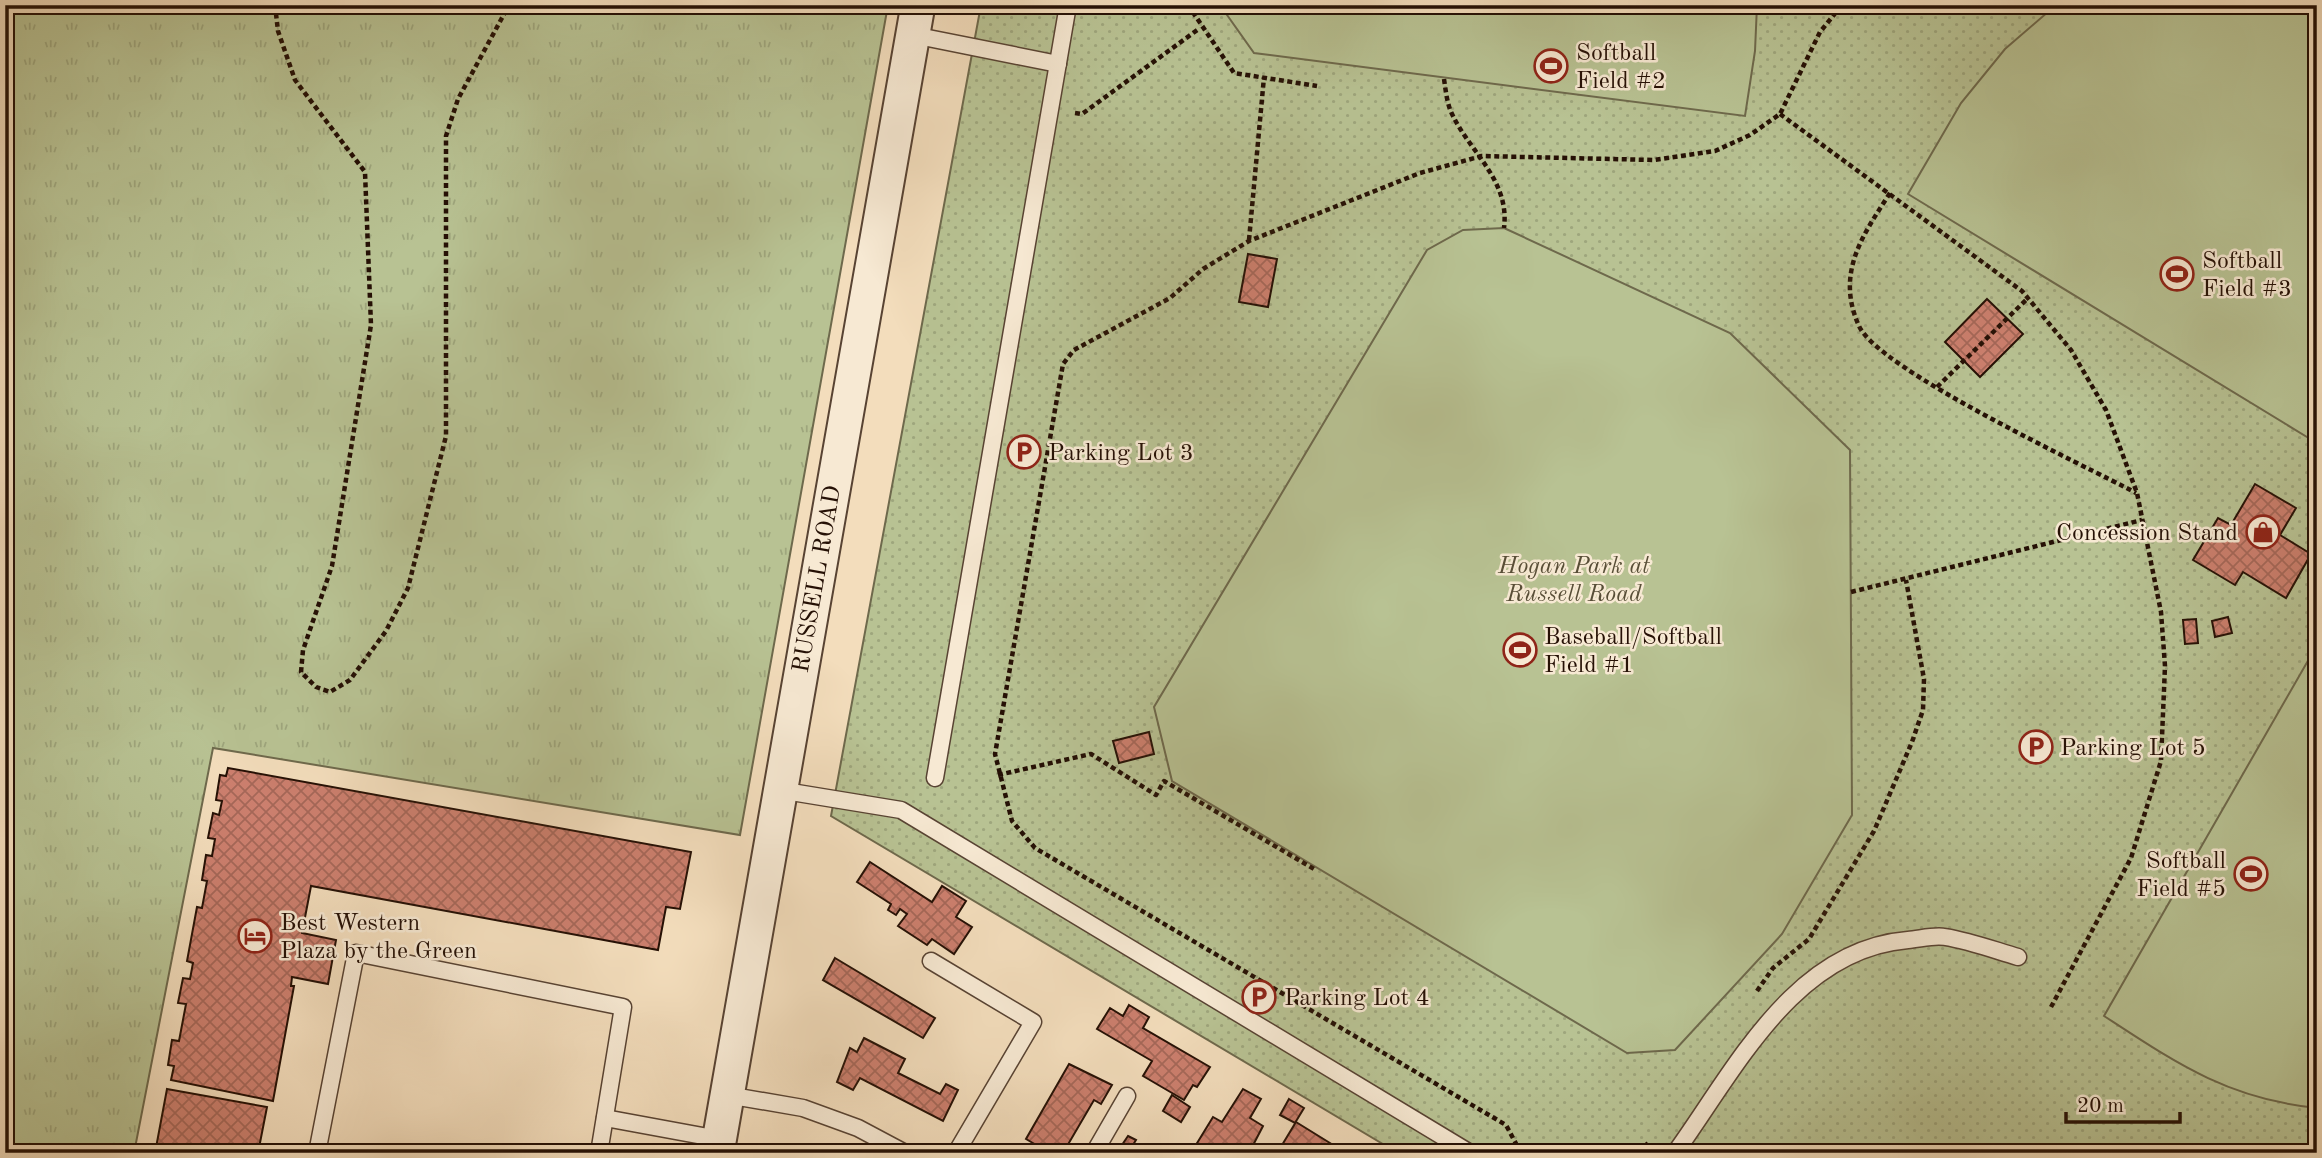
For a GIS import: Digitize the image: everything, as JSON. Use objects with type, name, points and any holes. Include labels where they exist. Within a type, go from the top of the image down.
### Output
[{"type":"street","name":"RUSSELL ROAD","points":[[718,1146],[915,20]]},
{"type":"lane","points":[[935,778],[1068,5]]},
{"type":"lane","points":[[915,20],[1058,64]]},
{"type":"lane","points":[[779,790],[901,810],[1470,1153]]},
{"type":"lane","points":[[1675,1153],[1784,1005],[1818,973],[1850,954],[1894,941],[1943,937],[2018,957]]},
{"type":"lane","points":[[317,1153],[356,953],[623,1007],[599,1153]]},
{"type":"lane","points":[[931,961],[1033,1022],[956,1153]]},
{"type":"lane","points":[[727,1095],[803,1108],[858,1128],[905,1153]]},
{"type":"lane","points":[[1094,1153],[1127,1096]]},
{"type":"lane","points":[[605,1118],[718,1146]]},
{"type":"path","points":[[275,5],[278,31],[295,80],[365,172],[371,325],[332,566],[303,650],[301,672],[316,687],[330,692],[350,680],[386,631],[408,588],[418,555],[446,436],[446,136],[458,99],[509,5]]},
{"type":"path","points":[[1188,5],[1200,27],[1234,73],[1317,86]]},
{"type":"path","points":[[1521,1153],[1506,1125],[1035,848],[1012,821],[998,775],[995,754],[1063,364],[1074,350],[1170,298],[1203,269],[1249,241],[1420,173],[1482,156],[1654,160],[1715,151],[1750,135],[1780,114],[1820,32],[1842,5]]},
{"type":"path","points":[[1050,108],[1082,114],[1200,27]]},
{"type":"path","points":[[1249,241],[1264,78]]},
{"type":"path","points":[[1444,79],[1453,118],[1482,156],[1506,211],[1504,228]]},
{"type":"path","points":[[1780,114],[1890,192],[2028,298],[2071,350],[2106,410],[2137,493],[2161,612],[2165,666],[2161,761],[2131,858],[2051,1007]]},
{"type":"path","points":[[1890,192],[1854,250],[1850,279],[1859,326],[1875,347],[1937,387],[2137,493]]},
{"type":"path","points":[[1937,387],[2028,298]]},
{"type":"path","points":[[1851,592],[2143,520]]},
{"type":"path","points":[[1809,939],[1874,831],[1923,710],[1924,678],[1906,580]]},
{"type":"path","points":[[998,775],[1091,754],[1156,795],[1164,781],[1314,869]]},
{"type":"green space","points":[[5,5],[888,5],[740,835],[213,748],[134,1153],[5,1153]]},
{"type":"green space","name":"Hogan Park at Russell Road","points":[[981,5],[2317,5],[2317,1153],[1398,1153],[831,816]]},
{"type":"green space","name":"Softball Field #2","points":[[1220,5],[1757,5],[1755,51],[1745,116],[1254,53]]},
{"type":"green space","name":"Softball Field #3","points":[[2056,5],[2317,5],[2317,435],[2307,437],[1908,194],[1961,103],[2005,49]]},
{"type":"green space","name":"Baseball/Softball Field #1","points":[[1504,228],[1730,333],[1850,450],[1852,815],[1782,934],[1675,1050],[1627,1053],[1172,781],[1154,707],[1427,250],[1463,230]]},
{"type":"green space","name":"Softball Field #5","points":[[2317,645],[2317,1108],[2285,1103],[2229,1087],[2155,1049],[2104,1016]]},
{"type":"building","points":[[1248,254],[1277,259],[1268,307],[1239,302]]},
{"type":"building","points":[[1987,299],[2023,334],[1980,377],[1945,342]]},
{"type":"building","points":[[2255,484],[2296,508],[2280,535],[2311,554],[2286,598],[2243,572],[2235,585],[2193,560],[2218,518],[2231,525]]},
{"type":"building","points":[[2228,617],[2232,633],[2215,637],[2212,621]]},
{"type":"building","points":[[2196,619],[2198,643],[2185,644],[2183,620]]},
{"type":"building","points":[[1149,732],[1154,754],[1119,763],[1113,741]]},
{"type":"building","name":"Best Western Plaza by the Green","points":[[228,768],[691,852],[680,909],[666,907],[658,950],[311,886],[302,933],[336,940],[328,984],[292,977],[291,986],[294,986],[273,1101],[171,1080],[174,1066],[168,1065],[172,1040],[179,1041],[186,1004],[178,1003],[183,978],[190,979],[193,963],[187,961],[197,907],[202,908],[207,881],[202,880],[206,855],[212,856],[215,839],[208,838],[213,813],[219,815],[222,801],[216,800],[220,775],[226,776]]},
{"type":"building","points":[[870,862],[932,902],[942,886],[966,901],[956,917],[972,927],[954,954],[932,939],[927,945],[898,926],[907,914],[900,909],[896,915],[888,910],[891,904],[857,882]]},
{"type":"building","points":[[835,958],[935,1018],[923,1038],[823,980]]},
{"type":"building","points":[[1129,1005],[1149,1017],[1143,1028],[1210,1067],[1197,1087],[1193,1085],[1184,1100],[1143,1076],[1152,1061],[1097,1029],[1110,1008],[1123,1016]]},
{"type":"building","points":[[864,1038],[905,1059],[898,1073],[940,1094],[946,1084],[958,1090],[943,1121],[860,1078],[853,1090],[837,1082],[850,1048],[857,1052]]},
{"type":"building","points":[[1069,1064],[1112,1085],[1101,1104],[1094,1100],[1063,1153],[1050,1153],[1026,1139]]},
{"type":"building","points":[[167,1089],[267,1107],[258,1153],[155,1153]]},
{"type":"building","points":[[1243,1089],[1261,1099],[1250,1118],[1263,1126],[1249,1153],[1191,1153],[1213,1117],[1222,1122]]},
{"type":"building","points":[[1172,1095],[1190,1107],[1181,1122],[1163,1111]]},
{"type":"building","points":[[1289,1099],[1304,1108],[1295,1123],[1280,1115]]},
{"type":"building","points":[[1296,1122],[1346,1153],[1282,1153],[1279,1150]]},
{"type":"building","points":[[1128,1136],[1136,1140],[1128,1153],[1120,1148]]},
{"type":"place","name":"Softball Field #2","points":[[1551,66]]},
{"type":"place","name":"Softball Field #3","points":[[2177,274]]},
{"type":"place","name":"Parking Lot 3","points":[[1024,452]]},
{"type":"place","name":"Concession Stand","points":[[2263,532]]},
{"type":"place","name":"Baseball/Softball Field #1","points":[[1520,650]]},
{"type":"place","name":"Parking Lot 5","points":[[2036,747]]},
{"type":"place","name":"Softball Field #5","points":[[2251,874]]},
{"type":"place","name":"Best Western Plaza by the Green","points":[[255,936]]},
{"type":"place","name":"Parking Lot 4","points":[[1259,997]]}]
